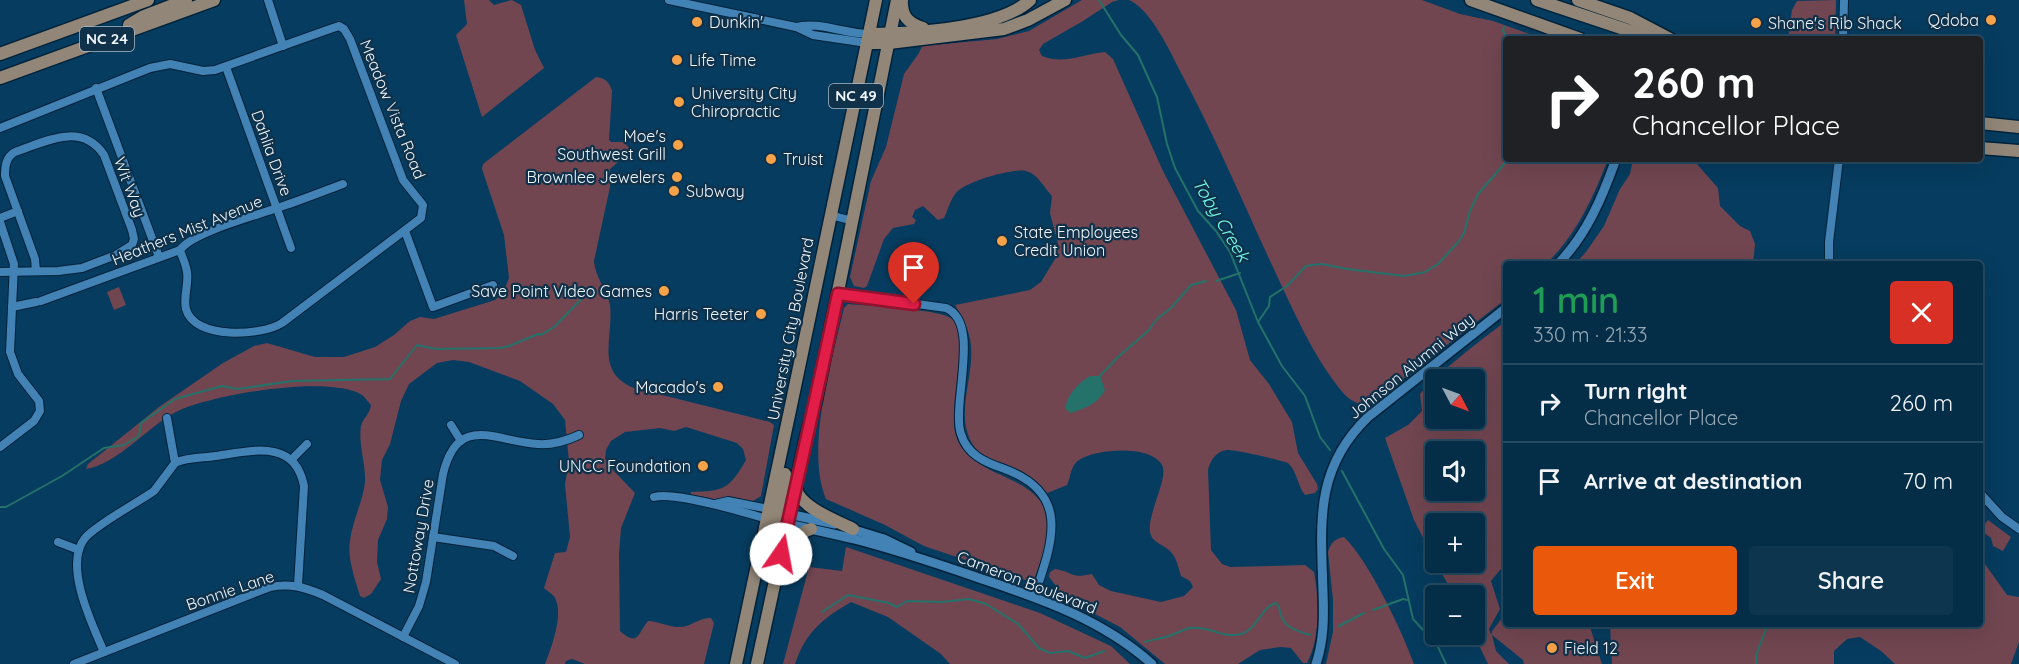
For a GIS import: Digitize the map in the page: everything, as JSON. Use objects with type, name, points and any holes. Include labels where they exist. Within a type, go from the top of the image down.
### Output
[{"type":"main road","name":"NC 24","points":[[0,54],[148,0]]},
{"type":"main road","points":[[99,42],[144,16],[186,0]]},
{"type":"main road","name":"NC 24","points":[[0,78],[214,0]]},
{"type":"main road","name":"University City Boulevard","points":[[778,516],[790,439],[789,419],[876,0]]},
{"type":"main road","points":[[899,0],[902,13],[909,22],[927,30]]},
{"type":"main road","name":"NC 49","points":[[736,664],[778,516],[796,486],[816,400],[889,38],[899,0]]},
{"type":"main road","points":[[889,38],[999,19],[1017,11],[1030,0]]},
{"type":"main road","points":[[868,39],[1004,29],[1028,20],[1065,0]]},
{"type":"main road","points":[[1471,0],[1572,36]]},
{"type":"main road","points":[[1537,0],[1645,36]]},
{"type":"main road","points":[[1578,0],[1630,18],[1664,36]]},
{"type":"main road","points":[[1983,123],[2019,127]]},
{"type":"main road","points":[[1983,148],[2019,151]]},
{"type":"main road","points":[[796,486],[796,494],[802,501],[853,529]]},
{"type":"main road","points":[[764,632],[778,516]]},
{"type":"main road","name":"NC 49","points":[[757,664],[773,591],[778,516]]},
{"type":"main road","points":[[773,591],[791,548],[803,532],[811,529]]},
{"type":"street","points":[[268,0],[283,46]]},
{"type":"street","points":[[669,0],[796,27],[813,35],[868,39]]},
{"type":"street","points":[[1843,36],[1844,0]]},
{"type":"street","name":"Meadow Vista Road","points":[[0,128],[96,88],[160,65],[185,66],[208,72],[339,26],[345,30],[350,37],[403,180],[423,205],[421,218],[279,325],[268,330],[214,331],[206,329],[194,320],[187,311],[187,271],[180,250]]},
{"type":"street","name":"Dahlia Drive","points":[[226,67],[291,248]]},
{"type":"street","points":[[96,88],[159,257]]},
{"type":"street","name":"Wit Way","points":[[0,272],[58,271],[82,268],[116,255],[132,245],[134,239],[132,230],[104,155],[99,147],[88,140],[66,135],[11,154],[5,165],[5,176],[36,259],[36,271]]},
{"type":"street","points":[[1560,261],[1580,237],[1594,214],[1615,162]]},
{"type":"street","points":[[1830,261],[1829,242],[1839,162]]},
{"type":"street","name":"Heathers Mist Avenue","points":[[12,307],[38,302],[180,250],[189,241],[235,221],[343,184]]},
{"type":"street","points":[[0,218],[18,212]]},
{"type":"street","points":[[830,216],[853,220]]},
{"type":"street","points":[[0,222],[14,271],[10,352],[18,374],[39,401],[40,411],[34,422],[0,447]]},
{"type":"street","points":[[405,231],[433,307],[493,285]]},
{"type":"street","points":[[838,294],[946,308],[951,310],[957,318],[964,344],[959,420],[964,443],[981,459],[1028,481],[1044,499],[1051,515],[1050,548],[1034,597]]},
{"type":"street","name":"Johnson Alumni Way","points":[[1316,664],[1322,643],[1324,622],[1322,508],[1326,488],[1339,454],[1355,430],[1368,417],[1503,310]]},
{"type":"street","points":[[104,652],[76,571],[79,550],[84,539],[94,530],[154,491],[174,463],[167,418]]},
{"type":"street","points":[[451,425],[461,441],[486,434],[531,443],[550,444],[579,435]]},
{"type":"street","name":"Nottoway Drive","points":[[403,637],[422,598],[446,462],[461,441]]},
{"type":"street","points":[[291,460],[307,444]]},
{"type":"street","points":[[174,463],[264,450],[277,452],[291,460],[301,473],[304,486],[298,585]]},
{"type":"street","points":[[654,497],[664,495],[778,516]]},
{"type":"street","points":[[1983,496],[2002,517],[2019,529]]},
{"type":"street","name":"Cameron Boulevard","points":[[778,516],[853,529],[902,547],[918,557]]},
{"type":"street","name":"Cameron Boulevard","points":[[778,516],[811,529],[918,557],[1077,614],[1125,643],[1152,664]]},
{"type":"street","points":[[433,537],[494,546],[513,555]]},
{"type":"street","points":[[58,542],[79,550]]},
{"type":"street","name":"Bonnie Lane","points":[[74,664],[270,587],[298,585],[322,595],[455,664]]},
{"type":"shaded area","points":[[464,0],[489,0],[494,5],[512,0],[521,5],[535,50],[544,68],[482,117],[456,35],[467,24]]},
{"type":"shaded area","points":[[1082,0],[1119,0],[1043,44],[1039,50],[1042,56],[1058,59],[1105,52],[1113,59],[1163,171],[1236,310],[1250,360],[1269,384],[1292,422],[1298,453],[1317,484],[1318,489],[1315,493],[1305,495],[1288,463],[1231,450],[1217,454],[1208,470],[1211,550],[1222,564],[1230,567],[1305,565],[1314,572],[1318,618],[1315,642],[1307,663],[1303,663],[1291,648],[1280,647],[1260,650],[1238,664],[1165,664],[1120,627],[1058,597],[1056,586],[1049,577],[1050,572],[1055,569],[1076,575],[1092,574],[1099,585],[1111,591],[1161,602],[1184,596],[1193,587],[1190,581],[1181,576],[1172,554],[1151,536],[1150,524],[1163,478],[1162,465],[1156,458],[1135,451],[1122,450],[1087,456],[1074,465],[1067,485],[1045,494],[1020,473],[982,454],[973,445],[967,433],[965,406],[971,365],[970,339],[968,330],[955,305],[1030,290],[1041,282],[1055,259],[1058,244],[1050,213],[1052,196],[1034,175],[1026,171],[1010,172],[968,184],[956,193],[944,218],[938,220],[923,206],[915,210],[912,217],[916,220],[914,224],[893,228],[884,239],[867,286],[864,288],[854,286],[850,277],[871,181],[886,147],[904,74],[922,46],[997,39],[1029,31]]},
{"type":"shaded area","points":[[1129,0],[1422,0],[1460,14],[1493,21],[1536,36],[1503,36],[1503,162],[1607,162],[1583,215],[1567,240],[1549,261],[1503,261],[1503,301],[1368,406],[1361,405],[1344,394],[1322,364],[1303,331],[1215,141],[1170,51],[1158,30],[1137,5]]},
{"type":"shaded area","points":[[1836,0],[1835,36],[1788,36],[1792,10],[1797,1]]},
{"type":"shaded area","points":[[596,77],[606,81],[612,91],[609,140],[624,142],[630,149],[630,152],[610,169],[610,187],[594,261],[596,273],[610,305],[608,353],[614,373],[634,388],[770,422],[774,425],[761,496],[753,501],[726,498],[705,500],[690,497],[691,492],[712,491],[730,483],[746,460],[743,449],[737,443],[686,427],[674,431],[660,428],[625,432],[611,441],[606,450],[605,459],[635,493],[621,528],[620,631],[634,638],[648,621],[682,627],[711,618],[714,623],[704,664],[585,664],[572,659],[566,661],[565,664],[545,664],[556,631],[558,613],[555,598],[544,588],[555,553],[566,552],[570,537],[565,484],[569,462],[565,420],[553,404],[520,381],[469,362],[453,360],[437,363],[409,384],[401,401],[390,444],[382,460],[380,480],[388,507],[387,519],[378,540],[377,562],[381,579],[371,594],[364,598],[360,596],[354,576],[349,548],[365,482],[360,433],[371,405],[362,395],[346,389],[324,386],[297,387],[268,389],[190,406],[164,419],[109,461],[86,469],[88,464],[159,407],[223,363],[254,346],[267,343],[315,357],[344,357],[375,347],[410,321],[420,317],[434,319],[495,300],[503,293],[509,278],[504,235],[482,169],[483,164]]},
{"type":"shaded area","points":[[1632,162],[1696,162],[1718,188],[1720,206],[1740,226],[1750,231],[1755,244],[1753,261],[1578,261],[1604,226],[1620,189],[1630,174]]},
{"type":"shaded area","points":[[119,287],[126,305],[114,310],[107,292]]},
{"type":"shaded area","points":[[848,304],[920,310],[952,319],[957,328],[959,341],[954,408],[956,436],[964,451],[976,461],[1021,485],[1034,494],[1043,506],[1048,523],[1047,537],[1044,552],[1034,580],[1031,582],[924,546],[885,525],[826,499],[820,479],[819,430],[827,378],[844,308]]},
{"type":"shaded area","points":[[1503,323],[1503,568],[1491,581],[1500,609],[1489,629],[1491,635],[1503,617],[1503,627],[1590,627],[1602,664],[1524,664],[1523,660],[1492,635],[1496,651],[1509,664],[1488,664],[1479,645],[1485,645],[1485,585],[1448,585],[1442,573],[1485,573],[1485,513],[1425,513],[1425,541],[1414,520],[1385,438],[1408,425],[1422,411],[1420,394],[1425,389],[1425,429],[1485,429],[1485,369],[1447,369]]},
{"type":"shaded area","points":[[1090,376],[1100,376],[1105,390],[1095,402],[1070,413],[1065,408],[1068,398],[1081,382]]},
{"type":"shaded area","points":[[1988,520],[2011,537],[2003,551],[1993,546],[1991,538],[1983,532],[1983,526]]},
{"type":"shaded area","points":[[1344,537],[1374,579],[1402,634],[1414,664],[1326,664],[1333,632],[1333,600],[1328,552],[1333,542]]},
{"type":"shaded area","points":[[846,547],[1040,613],[1111,646],[1130,664],[950,664],[941,654],[888,617],[851,602],[816,627],[804,643],[795,664],[783,664],[809,567],[842,571]]},
{"type":"shaded area","points":[[1983,561],[2007,595],[2019,597],[2019,642],[2011,664],[1895,664],[1860,637],[1847,639],[1834,651],[1834,664],[1612,664],[1610,627],[1983,627]]},
{"type":"waterway","name":"Toby Creek","points":[[1099,0],[1121,35],[1138,55],[1157,97],[1167,144],[1175,168],[1198,211],[1216,231],[1230,252],[1258,322],[1282,366],[1305,396],[1320,437],[1330,450]]},
{"type":"waterway","points":[[1504,27],[1503,31],[1506,36]]},
{"type":"waterway","points":[[1258,322],[1269,306],[1270,297],[1287,286],[1306,266],[1322,264],[1404,276],[1425,272],[1438,264],[1459,241],[1478,194],[1504,162]]},
{"type":"waterway","points":[[1216,281],[1240,273]]},
{"type":"waterway","points":[[1098,378],[1148,331],[1191,285],[1206,281]]},
{"type":"waterway","points":[[0,507],[6,507],[62,476],[104,448],[124,445],[139,436],[141,423],[175,399],[222,386],[238,389],[292,381],[390,379],[417,345],[436,349],[500,348],[538,334],[541,335],[554,327],[593,287]]},
{"type":"waterway","name":"Toby Creek","points":[[1342,471],[1384,549],[1403,575],[1413,619],[1437,645],[1446,664]]},
{"type":"waterway","points":[[822,612],[848,595],[889,603],[897,607],[907,601],[942,602],[969,599],[986,604],[1018,624],[1039,648],[1050,653],[1068,651],[1085,658],[1104,651]]},
{"type":"waterway","points":[[1373,610],[1403,599],[1407,600]]},
{"type":"waterway","points":[[1145,642],[1190,628],[1203,628],[1228,635],[1241,634],[1251,628],[1266,609],[1276,603],[1285,623],[1293,629],[1310,635]]},
{"type":"waterway","points":[[1339,626],[1364,613]]},
{"type":"waterway","points":[[1756,664],[1756,655],[1767,627]]},
{"type":"place","name":"Qdoba","points":[[1991,20]]},
{"type":"place","name":"Dunkin'","points":[[697,22]]},
{"type":"place","name":"Shane's Rib Shack","points":[[1756,23]]},
{"type":"place","name":"Life Time","points":[[677,60]]},
{"type":"place","name":"University City Chiropractic","points":[[679,102]]},
{"type":"place","name":"Moe's Southwest Grill","points":[[678,145]]},
{"type":"place","name":"Truist","points":[[771,159]]},
{"type":"place","name":"Brownlee Jewelers","points":[[677,177]]},
{"type":"place","name":"Subway","points":[[674,191]]},
{"type":"place","name":"State Employees Credit Union","points":[[1002,241]]},
{"type":"place","name":"Save Point Video Games","points":[[664,291]]},
{"type":"place","name":"Harris Teeter","points":[[761,314]]},
{"type":"place","name":"Macado's","points":[[718,387]]},
{"type":"place","name":"UNCC Foundation","points":[[703,466]]},
{"type":"place","name":"Field 12","points":[[1552,648]]},
{"type":"route","points":[[781,554],[838,294],[914,304]]}]
